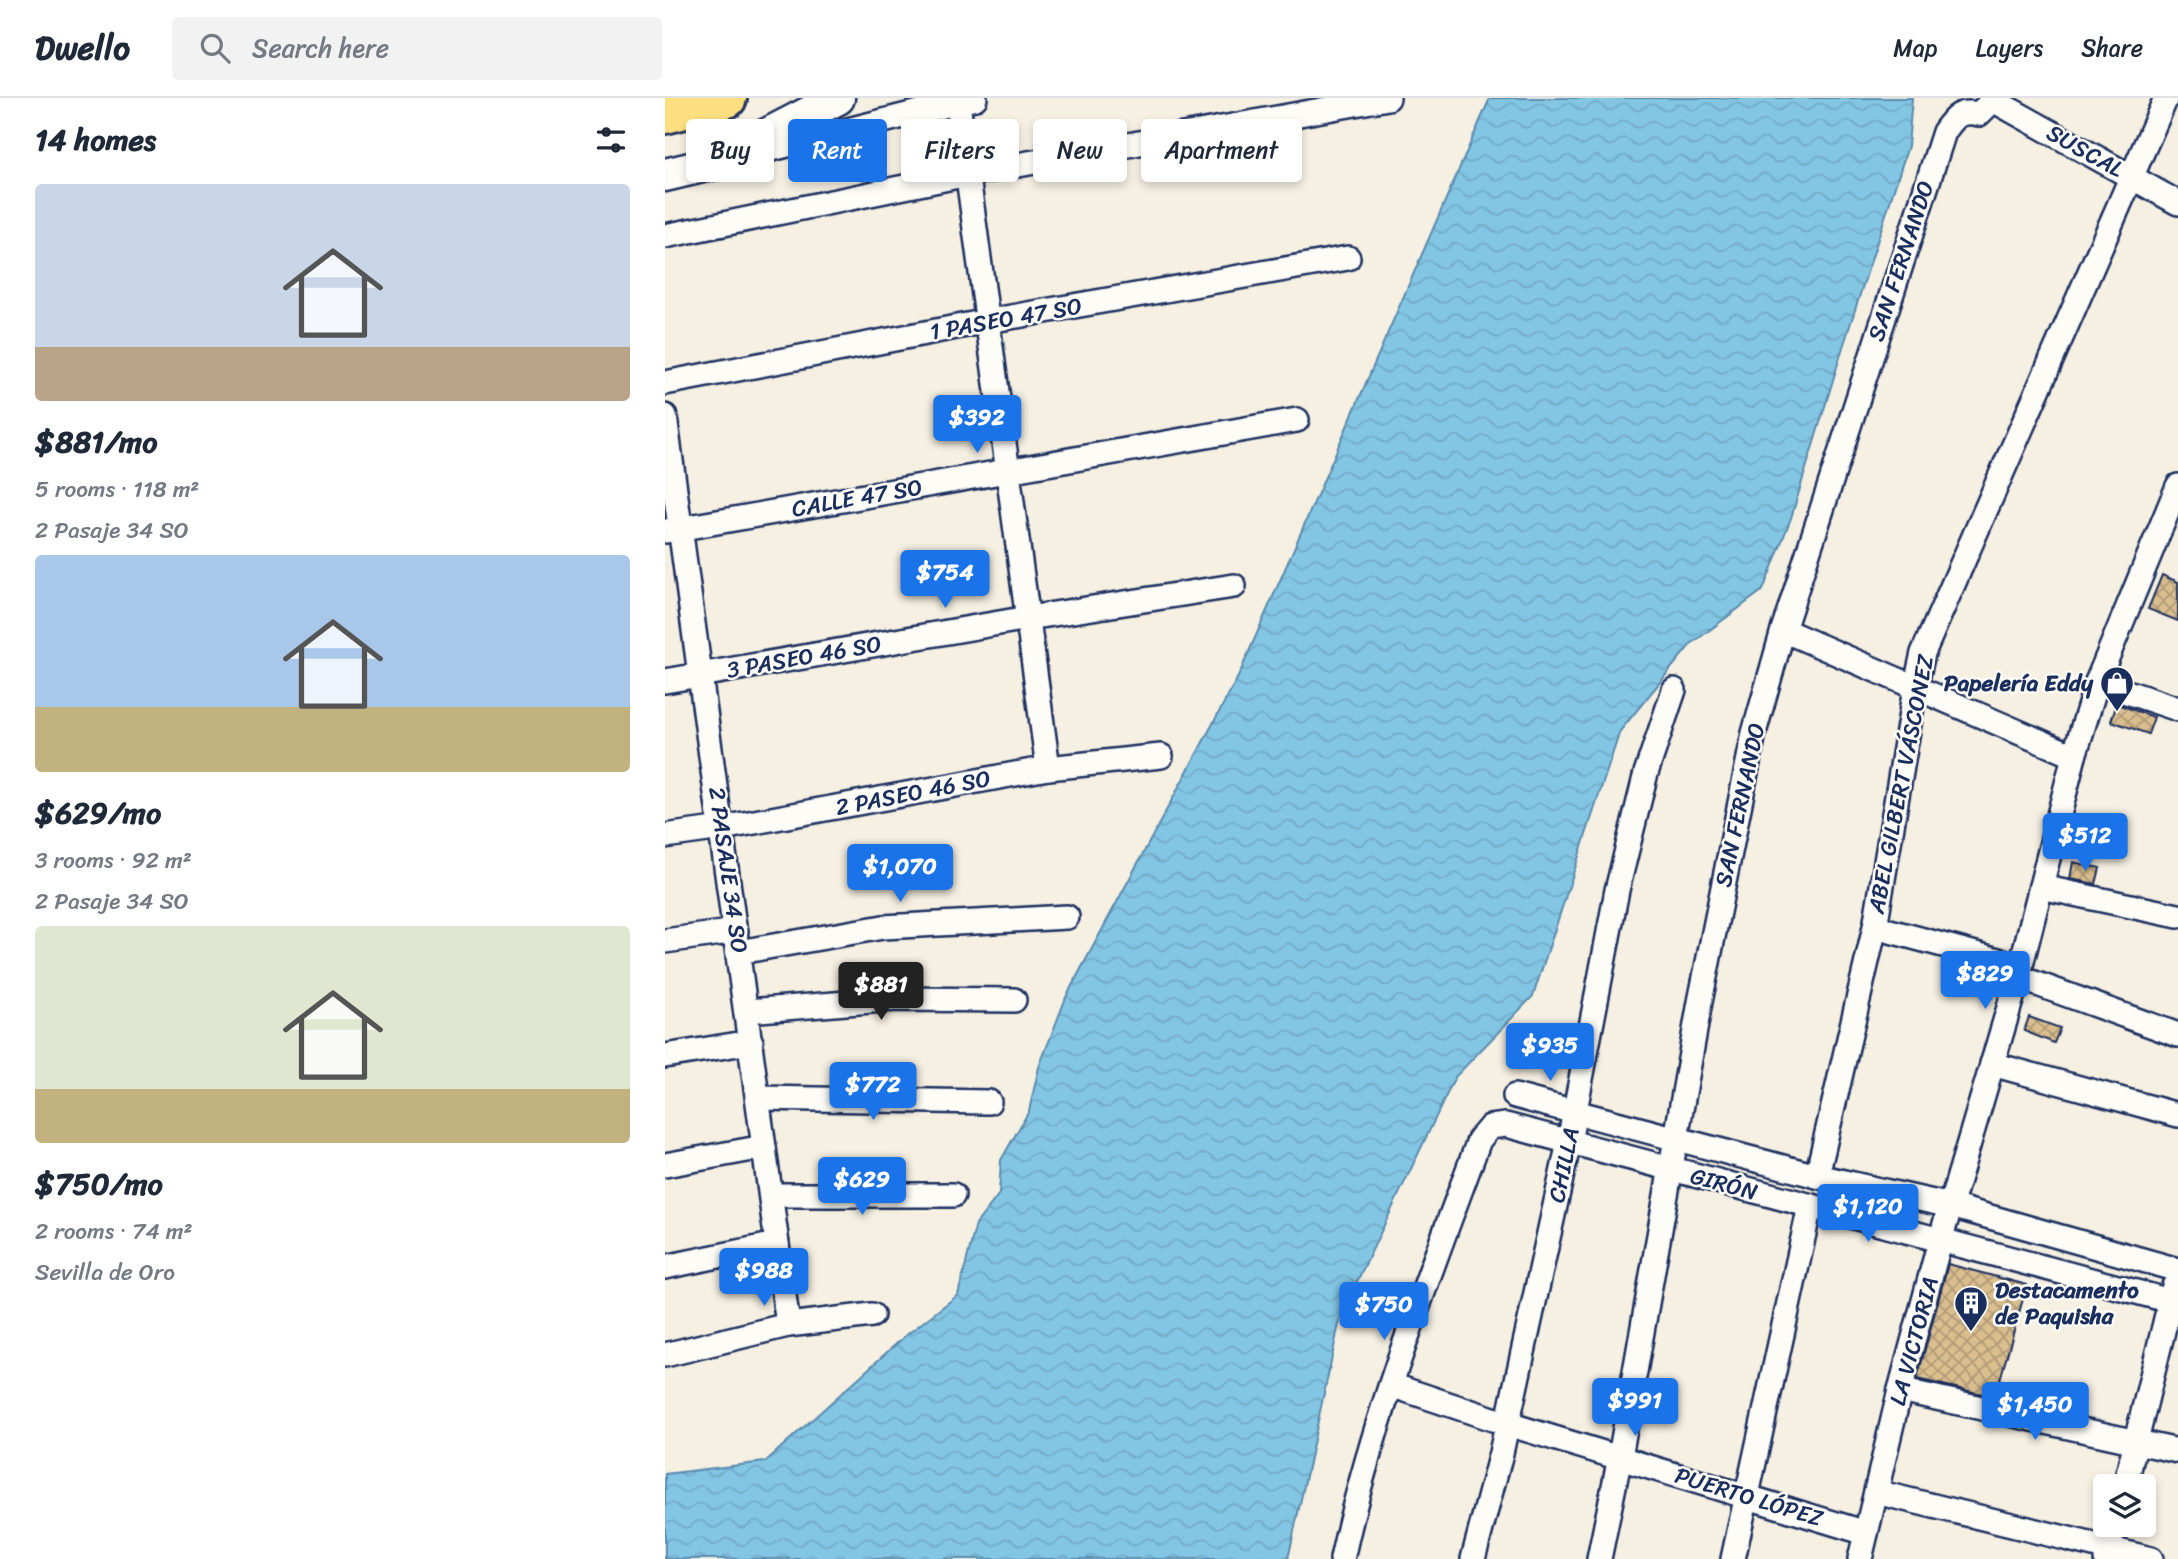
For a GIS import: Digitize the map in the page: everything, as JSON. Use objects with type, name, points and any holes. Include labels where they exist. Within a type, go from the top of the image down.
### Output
[{"type":"highway","points":[[665,114],[727,98]]},
{"type":"street","points":[[774,131],[838,98]]},
{"type":"street","points":[[1019,165],[1388,98]]},
{"type":"street","name":"ABEL GILBERT VÁSCONEZ","points":[[1817,1176],[1875,927],[1923,653],[2166,98]]},
{"type":"street","points":[[774,148],[967,100],[967,119]]},
{"type":"street","name":"SUSCAL","points":[[1993,100],[2178,203]]},
{"type":"street","name":"SAN FERNANDO","points":[[1599,1559],[1620,1457],[1700,1002],[1754,733],[1783,630],[1944,132],[1959,114],[1979,114],[1993,100]]},
{"type":"street","points":[[665,175],[686,170]]},
{"type":"street","points":[[665,236],[929,182]]},
{"type":"street","points":[[969,182],[1048,768]]},
{"type":"street","name":"1 PASEO 47 SO","points":[[665,383],[988,321],[1348,258]]},
{"type":"street","name":"2 PASAJE 34 SO","points":[[665,416],[673,530],[701,675],[788,1325]]},
{"type":"street","name":"CALLE 47 SO","points":[[673,530],[1297,420]]},
{"type":"street","name":"LA VICTORIA","points":[[1860,1559],[1900,1390],[1940,1241],[2020,971],[2074,756],[2097,682],[2172,515],[2178,486]]},
{"type":"street","name":"3 PASEO 46 SO","points":[[665,681],[1028,618],[1234,586]]},
{"type":"street","points":[[1783,630],[1915,690],[2074,756]]},
{"type":"street","points":[[2097,682],[2178,709]]},
{"type":"street","name":"CHILLA","points":[[1473,1559],[1508,1424],[1569,1143],[1617,890],[1646,773],[1674,690]]},
{"type":"street","name":"2 PASEO 46 SO","points":[[665,836],[1048,768],[1161,756]]},
{"type":"street","points":[[2041,887],[2178,916]]},
{"type":"street","points":[[665,942],[738,941],[883,927],[1067,917]]},
{"type":"street","points":[[1875,927],[2020,971],[2178,1035]]},
{"type":"street","points":[[747,1011],[896,999],[1014,1000]]},
{"type":"street","points":[[665,1056],[751,1042]]},
{"type":"street","points":[[1992,1064],[2178,1115]]},
{"type":"street","name":"GIRÓN","points":[[1515,1096],[1817,1176],[1951,1206],[2178,1271]]},
{"type":"street","points":[[758,1098],[989,1102]]},
{"type":"street","name":"GIRÓN","points":[[1391,1385],[1479,1140],[1484,1131],[1498,1125],[2174,1302]]},
{"type":"street","points":[[665,1165],[764,1147]]},
{"type":"street","points":[[771,1195],[953,1195]]},
{"type":"street","points":[[1733,1559],[1810,1206]]},
{"type":"street","points":[[665,1266],[777,1244]]},
{"type":"street","points":[[2128,1474],[2174,1302],[2178,1271]]},
{"type":"street","points":[[665,1355],[788,1325],[872,1315]]},
{"type":"street","points":[[1342,1559],[1351,1516],[1391,1385]]},
{"type":"street","name":"PUERTO LÓPEZ","points":[[1391,1385],[1508,1424],[1866,1533]]},
{"type":"street","points":[[1900,1390],[2178,1451]]},
{"type":"street","points":[[1876,1492],[2108,1554],[2151,1559]]},
{"type":"water","points":[[1490,98],[1912,98],[1908,146],[1791,518],[1763,590],[1691,644],[1620,731],[1533,996],[1455,1077],[1341,1315],[1288,1559],[665,1559],[665,1474],[765,1462],[905,1336],[958,1295],[976,1224],[999,1194],[1001,1160],[1029,1111],[1039,1067],[1067,995],[1238,677]]},
{"type":"building","points":[[2162,575],[2178,582],[2178,621],[2148,609]]},
{"type":"building","points":[[2117,704],[2154,717],[2148,734],[2111,721]]},
{"type":"building","points":[[2073,862],[2100,868],[2096,884],[2070,879]]},
{"type":"building","points":[[2029,1017],[2060,1028],[2054,1043],[2024,1031]]},
{"type":"building","name":"Destacamento de Paquisha","points":[[1948,1264],[2027,1285],[1995,1397],[1917,1379]]},
{"type":"place","name":"Papelería Eddy","points":[[2117,713]]},
{"type":"place","name":"Destacamento de Paquisha","points":[[1971,1333]]}]
